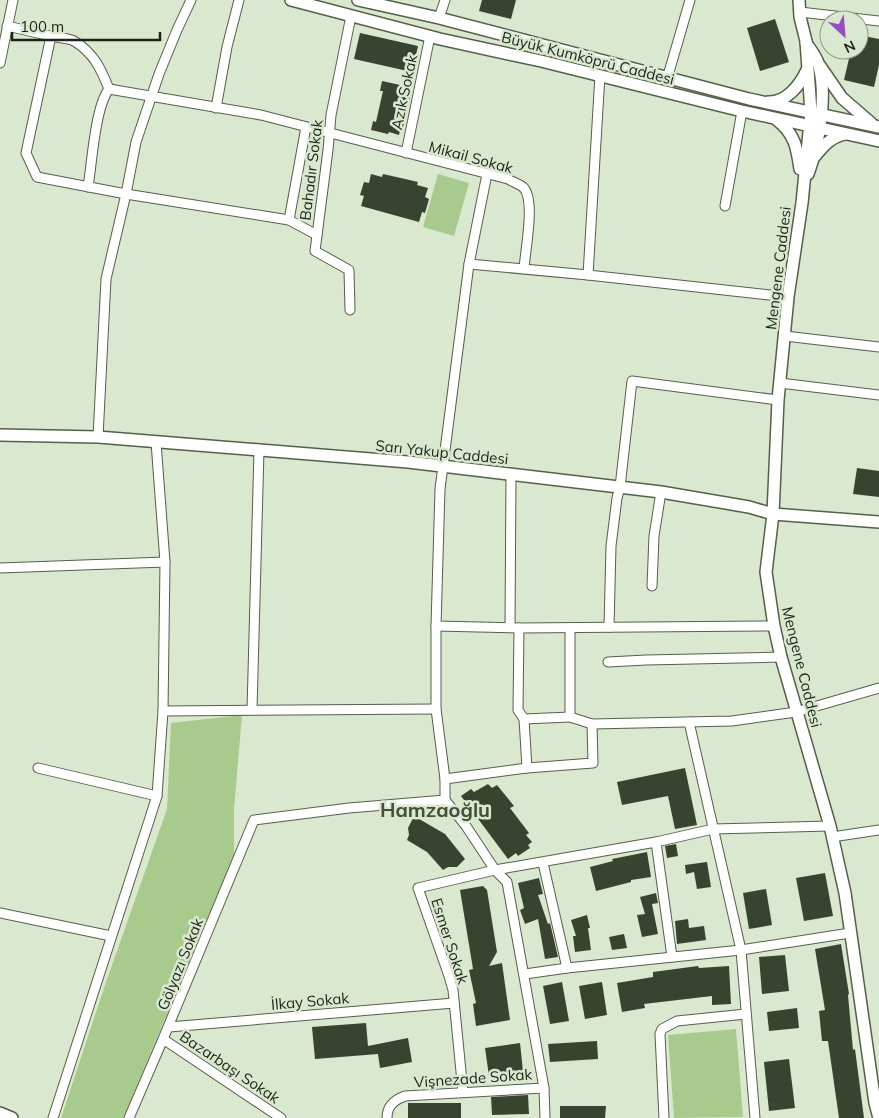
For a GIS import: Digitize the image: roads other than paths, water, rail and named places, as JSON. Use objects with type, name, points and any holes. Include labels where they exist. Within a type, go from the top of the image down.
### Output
[{"type":"street","points":[[0,63],[14,0]]},
{"type":"street","points":[[98,437],[106,279],[136,142],[166,56],[192,0]]},
{"type":"street","points":[[216,108],[239,0]]},
{"type":"street","name":"Büyük Kumköprü Caddesi","points":[[291,0],[430,36],[600,75],[742,111],[879,141]]},
{"type":"street","name":"Büyük Kumköprü Caddesi","points":[[358,0],[439,18],[761,102],[878,125]]},
{"type":"street","points":[[439,18],[445,0]]},
{"type":"street","points":[[667,79],[690,0]]},
{"type":"street","points":[[816,113],[807,70],[806,41],[799,6],[879,21]]},
{"type":"street","name":"Bahadır Sokak","points":[[350,310],[349,270],[315,251],[331,115],[351,16]]},
{"type":"street","points":[[7,26],[73,40],[91,54],[98,63],[109,89],[98,118],[88,188]]},
{"type":"street","points":[[51,36],[26,153],[37,177],[88,188],[289,220],[317,235]]},
{"type":"street","name":"Azık Sokak","points":[[406,153],[430,36]]},
{"type":"street","points":[[806,41],[818,63],[842,98],[857,113],[878,125]]},
{"type":"street","points":[[803,188],[816,113],[822,96],[818,63]]},
{"type":"street","points":[[761,102],[775,102],[791,93],[803,79],[807,70]]},
{"type":"street","points":[[588,275],[600,75]]},
{"type":"street","name":"Mikail Sokak","points":[[109,89],[261,115],[487,174],[522,186],[527,192],[529,212],[524,269]]},
{"type":"street","points":[[725,206],[742,111]]},
{"type":"street","points":[[774,118],[791,134],[798,151],[803,188]]},
{"type":"street","points":[[289,220],[306,126]]},
{"type":"street","points":[[814,127],[814,158]]},
{"type":"street","points":[[803,188],[814,158],[825,144],[835,136],[847,134]]},
{"type":"street","points":[[487,174],[469,264],[440,489],[436,708],[445,779],[445,800],[466,826],[494,870],[507,882],[544,1088],[545,1118]]},
{"type":"street","name":"Mengene Caddesi","points":[[803,188],[788,297],[778,400],[773,514],[766,572],[781,658],[831,831],[845,893],[875,1103],[879,1118]]},
{"type":"street","points":[[469,264],[788,297]]},
{"type":"street","points":[[785,336],[879,347]]},
{"type":"street","points":[[609,627],[611,546],[620,488],[632,381],[778,400]]},
{"type":"street","points":[[780,383],[879,395]]},
{"type":"street","name":"Sarı Yakup Caddesi","points":[[0,435],[98,437],[443,466],[661,492],[749,507],[773,514],[879,522]]},
{"type":"street","points":[[53,1118],[157,796],[163,711],[165,562],[156,442]]},
{"type":"street","points":[[252,710],[259,450]]},
{"type":"street","points":[[511,474],[518,710],[524,719],[527,768]]},
{"type":"street","points":[[652,586],[654,536],[661,492]]},
{"type":"street","points":[[0,568],[165,562]]},
{"type":"street","points":[[436,626],[515,628],[774,626]]},
{"type":"street","points":[[570,628],[570,717]]},
{"type":"street","points":[[608,662],[781,658]]},
{"type":"street","points":[[524,719],[570,717],[592,724],[732,722],[796,712],[879,688]]},
{"type":"street","points":[[163,711],[436,708]]},
{"type":"street","points":[[689,722],[740,950],[755,1118]]},
{"type":"street","points":[[445,779],[527,768],[593,763],[592,724]]},
{"type":"street","points":[[38,768],[157,796]]},
{"type":"street","name":"Gölyazı Sokak","points":[[129,1118],[164,1039],[254,820],[349,808],[445,800]]},
{"type":"street","points":[[494,870],[656,842],[713,829],[879,830]]},
{"type":"street","points":[[656,842],[672,957]]},
{"type":"street","points":[[543,863],[567,968]]},
{"type":"street","name":"Esmer Sokak","points":[[463,1092],[454,1003],[449,976],[418,888],[494,870]]},
{"type":"street","points":[[0,913],[111,936]]},
{"type":"street","points":[[524,974],[740,950],[850,934]]},
{"type":"street","name":"İlkay Sokak","points":[[168,1027],[454,1003]]},
{"type":"street","points":[[664,1118],[660,1034],[662,1029],[677,1021],[746,1014]]},
{"type":"street","name":"Bazarbaşı Sokak","points":[[164,1039],[281,1118]]},
{"type":"street","name":"Vişnezade Sokak","points":[[387,1118],[390,1105],[397,1099],[405,1096],[544,1088]]},
{"type":"street","points":[[0,1113],[12,1118]]},
{"type":"district","name":"Hamzaoğlu","points":[[435,809]]}]
